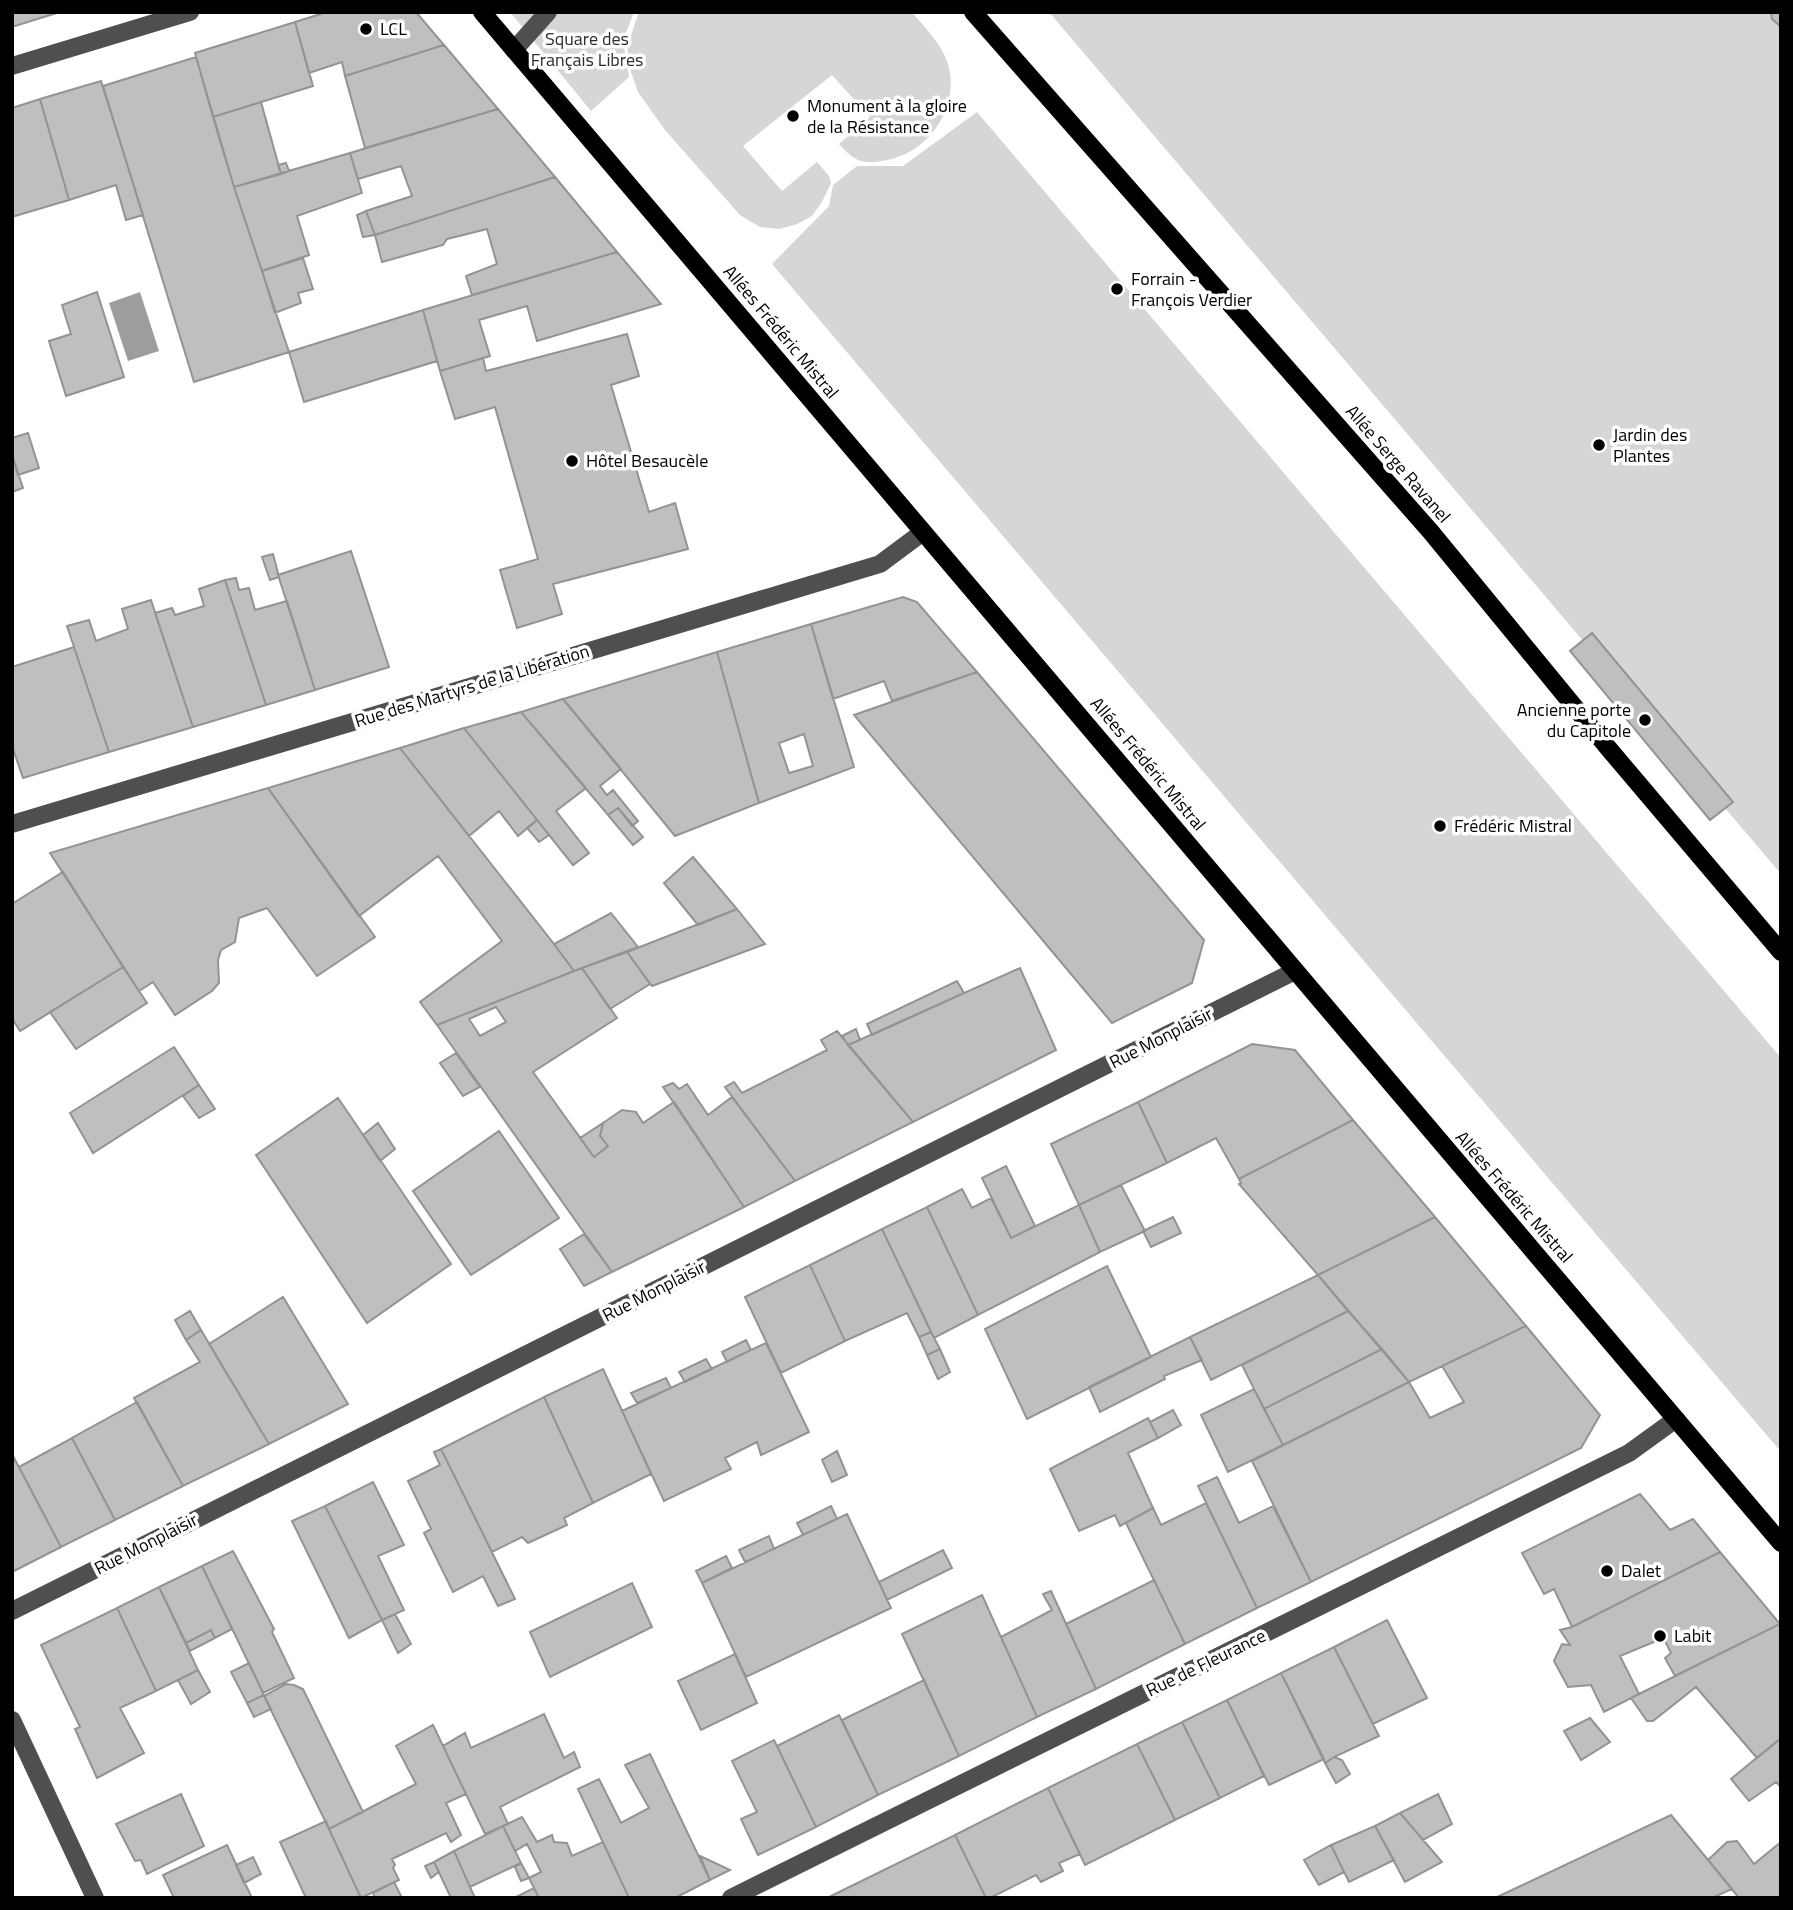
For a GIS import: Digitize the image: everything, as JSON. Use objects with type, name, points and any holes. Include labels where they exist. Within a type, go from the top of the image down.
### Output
[{"type":"main road","name":"Allées Frédéric Mistral","points":[[482,12],[1781,1543]]},
{"type":"main road","name":"Allée Serge Ravanel","points":[[973,12],[1431,532],[1574,707],[1781,952]]},
{"type":"street","points":[[12,66],[190,12]]},
{"type":"street","points":[[514,50],[548,12]]},
{"type":"street","name":"Rue des Martyrs de la Libération","points":[[12,824],[880,564],[923,533]]},
{"type":"street","name":"Rue Monplaisir","points":[[12,1611],[1295,971]]},
{"type":"street","name":"Rue de Fleurance","points":[[731,1898],[1629,1453],[1676,1419]]},
{"type":"street","points":[[12,1720],[95,1898]]},
{"type":"green space","name":"Square des Français Libres","points":[[510,12],[634,12],[623,40],[629,77],[591,111]]},
{"type":"green space","points":[[639,12],[912,12],[936,41],[947,61],[951,77],[946,109],[939,123],[917,147],[887,160],[858,160],[839,144],[870,117],[832,75],[743,146],[782,191],[817,162],[829,176],[831,183],[812,216],[779,229],[760,227],[740,215],[665,130],[638,92],[627,47]]},
{"type":"green space","name":"Jardin des Plantes","points":[[1049,12],[1781,12],[1781,874]]},
{"type":"green space","points":[[977,112],[1781,1058],[1781,1452],[772,264],[829,206],[833,185],[857,166],[903,166]]},
{"type":"shaded area","points":[[140,292],[159,351],[128,361],[109,303]]},
{"type":"building","points":[[12,12],[60,12],[12,27]]},
{"type":"building","points":[[327,12],[416,12],[444,45],[345,76],[342,62],[309,73],[295,22]]},
{"type":"building","points":[[1771,12],[1781,12],[1781,27],[1772,19]]},
{"type":"building","points":[[295,22],[313,86],[213,117],[195,53]]},
{"type":"building","points":[[444,45],[498,109],[365,148],[345,76]]},
{"type":"building","points":[[196,57],[234,187],[289,352],[194,382],[103,86]]},
{"type":"building","points":[[101,81],[143,215],[126,220],[116,185],[69,200],[40,99]]},
{"type":"building","points":[[40,99],[69,200],[12,217],[12,108]]},
{"type":"building","points":[[261,102],[281,174],[234,187],[213,117]]},
{"type":"building","points":[[498,109],[555,177],[375,235],[366,211],[412,196],[401,166],[358,179],[350,153]]},
{"type":"building","points":[[350,153],[362,193],[297,216],[309,255],[262,271],[234,187]]},
{"type":"building","points":[[286,163],[289,171],[281,174],[278,165]]},
{"type":"building","points":[[555,177],[617,252],[472,295],[466,276],[497,264],[487,229],[447,239],[443,245],[382,262],[375,235]]},
{"type":"building","points":[[366,211],[375,235],[363,237],[357,215]]},
{"type":"building","points":[[617,252],[661,304],[537,341],[527,306],[479,320],[490,356],[440,371],[423,310]]},
{"type":"building","points":[[303,258],[313,289],[298,293],[301,303],[275,313],[262,271]]},
{"type":"building","points":[[97,292],[124,377],[66,396],[49,341],[71,334],[62,305]]},
{"type":"building","points":[[423,310],[437,361],[304,402],[289,352]]},
{"type":"building","name":"Hôtel Besaucèle","points":[[627,334],[639,376],[611,385],[649,512],[675,503],[688,549],[553,584],[562,614],[517,628],[500,570],[538,559],[495,407],[455,419],[440,371],[483,358],[486,371]]},
{"type":"building","points":[[28,433],[39,468],[18,475],[12,455],[12,438]]},
{"type":"building","points":[[12,455],[23,488],[12,492]]},
{"type":"building","points":[[351,551],[389,667],[315,690],[278,575]]},
{"type":"building","points":[[273,554],[279,577],[270,580],[262,557]]},
{"type":"building","points":[[236,578],[239,590],[249,588],[255,610],[287,601],[315,690],[266,705],[225,580]]},
{"type":"building","points":[[225,580],[266,705],[193,727],[155,613],[172,608],[175,615],[204,606],[199,589]]},
{"type":"building","points":[[903,597],[917,602],[977,672],[892,701],[884,681],[833,699],[811,624]]},
{"type":"building","points":[[151,600],[193,727],[109,752],[67,626],[89,620],[96,641],[128,629],[122,609]]},
{"type":"building","points":[[811,624],[854,767],[759,803],[717,652]],"holes":[[[804,734],[813,766],[789,773],[779,743]]]},
{"type":"building","name":"Ancienne porte du Capitole","points":[[1592,633],[1733,802],[1710,820],[1570,651]]},
{"type":"building","points":[[74,647],[109,752],[23,778],[12,746],[12,667]]},
{"type":"building","points":[[717,652],[759,803],[675,836],[563,699]]},
{"type":"building","points":[[977,672],[1204,940],[1192,983],[1112,1023],[854,715]]},
{"type":"building","points":[[563,699],[621,769],[600,786],[607,795],[613,790],[638,821],[632,826],[618,808],[608,815],[521,712]]},
{"type":"building","points":[[521,712],[586,788],[556,811],[589,853],[573,865],[464,728]]},
{"type":"building","points":[[464,728],[537,820],[518,836],[499,811],[469,836],[400,748]]},
{"type":"building","points":[[400,748],[574,971],[437,1025],[420,1002],[502,941],[438,856],[359,916],[268,788]]},
{"type":"building","points":[[268,788],[375,937],[317,976],[267,908],[239,918],[235,942],[221,950],[218,960],[219,983],[212,991],[175,1015],[153,982],[139,991],[50,853]]},
{"type":"building","points":[[618,808],[643,837],[633,845],[608,815]]},
{"type":"building","points":[[537,820],[549,835],[539,842],[527,828]]},
{"type":"building","points":[[693,857],[737,909],[698,925],[664,883]]},
{"type":"building","points":[[63,872],[123,967],[20,1031],[12,1018],[12,904]]},
{"type":"building","points":[[737,909],[765,944],[652,986],[627,952]]},
{"type":"building","points":[[611,913],[638,947],[574,971],[554,944]]},
{"type":"building","points":[[627,952],[650,984],[610,1009],[582,968]]},
{"type":"building","points":[[123,967],[147,1003],[76,1049],[50,1012]]},
{"type":"building","points":[[582,968],[617,1018],[533,1072],[594,1157],[608,1146],[600,1136],[603,1123],[622,1110],[636,1112],[643,1123],[674,1102],[744,1207],[612,1272],[437,1025]],"holes":[[[496,1007],[506,1022],[480,1036],[469,1019]]]},
{"type":"building","points":[[1020,968],[1056,1050],[913,1122],[848,1045]]},
{"type":"building","points":[[957,981],[964,993],[872,1035],[867,1024]]},
{"type":"building","points":[[856,1029],[860,1040],[848,1045],[842,1036]]},
{"type":"building","points":[[837,1031],[913,1122],[795,1181],[725,1087],[734,1082],[742,1093],[827,1050],[821,1040]]},
{"type":"building","points":[[1252,1044],[1295,1050],[1353,1120],[1239,1179],[1216,1138],[1167,1163],[1138,1102]]},
{"type":"building","points":[[174,1047],[199,1085],[93,1153],[70,1113]]},
{"type":"building","points":[[456,1053],[480,1087],[463,1096],[440,1063]]},
{"type":"building","points":[[673,1083],[679,1089],[687,1084],[708,1115],[732,1097],[795,1181],[744,1207],[663,1087]]},
{"type":"building","points":[[199,1085],[215,1109],[199,1118],[183,1096]]},
{"type":"building","points":[[338,1098],[451,1264],[367,1323],[256,1155]]},
{"type":"building","points":[[1138,1102],[1167,1163],[1079,1205],[1051,1144]]},
{"type":"building","points":[[1353,1120],[1435,1217],[1318,1275],[1239,1184],[1239,1179]]},
{"type":"building","points":[[378,1123],[395,1149],[380,1161],[363,1135]]},
{"type":"building","points":[[603,1123],[600,1136],[608,1146],[594,1157],[580,1138]]},
{"type":"building","points":[[499,1131],[559,1218],[471,1275],[413,1191]]},
{"type":"building","points":[[1006,1166],[1035,1226],[1011,1238],[982,1178]]},
{"type":"building","points":[[1121,1185],[1145,1231],[1100,1252],[1079,1205]]},
{"type":"building","points":[[962,1189],[972,1208],[991,1198],[1011,1238],[1079,1205],[1100,1252],[978,1315],[927,1207]]},
{"type":"building","points":[[927,1207],[978,1315],[934,1338],[882,1229]]},
{"type":"building","points":[[1173,1217],[1181,1233],[1151,1247],[1143,1231]]},
{"type":"building","points":[[1435,1217],[1526,1326],[1409,1382],[1318,1275]]},
{"type":"building","points":[[882,1229],[931,1332],[919,1337],[907,1313],[845,1341],[810,1265]]},
{"type":"building","points":[[584,1234],[612,1272],[584,1286],[560,1249]]},
{"type":"building","points":[[810,1265],[845,1341],[781,1373],[745,1297]]},
{"type":"building","points":[[1107,1266],[1151,1357],[1027,1419],[985,1329]]},
{"type":"building","points":[[1318,1275],[1348,1311],[1211,1380],[1190,1337]]},
{"type":"building","points":[[283,1297],[348,1404],[269,1444],[209,1344]]},
{"type":"building","points":[[190,1311],[201,1330],[186,1340],[175,1320]]},
{"type":"building","points":[[1348,1311],[1382,1349],[1264,1409],[1242,1365]]},
{"type":"building","points":[[1526,1326],[1600,1415],[1581,1448],[1311,1582],[1252,1461],[1409,1382],[1430,1418],[1464,1402],[1442,1366]]},
{"type":"building","points":[[201,1330],[269,1444],[183,1486],[134,1398],[200,1362],[186,1340]]},
{"type":"building","points":[[931,1332],[940,1349],[927,1355],[919,1337]]},
{"type":"building","points":[[1190,1337],[1202,1360],[1164,1376],[1165,1379],[1100,1412],[1089,1387]]},
{"type":"building","points":[[746,1340],[751,1350],[727,1362],[722,1352]]},
{"type":"building","points":[[766,1343],[809,1432],[761,1455],[757,1442],[725,1458],[731,1469],[664,1501],[622,1411]]},
{"type":"building","points":[[940,1349],[950,1372],[938,1379],[927,1355]]},
{"type":"building","points":[[1382,1349],[1409,1382],[1283,1445],[1264,1409]]},
{"type":"building","points":[[706,1359],[712,1369],[685,1382],[679,1372]]},
{"type":"building","points":[[603,1369],[651,1474],[593,1503],[544,1397]]},
{"type":"building","points":[[666,1378],[671,1388],[637,1403],[631,1393]]},
{"type":"building","points":[[1254,1389],[1283,1445],[1228,1472],[1201,1415]]},
{"type":"building","points":[[544,1397],[593,1503],[564,1518],[567,1525],[528,1543],[522,1537],[492,1552],[441,1449]]},
{"type":"building","points":[[137,1402],[183,1486],[115,1520],[72,1438]]},
{"type":"building","points":[[1173,1410],[1181,1425],[1158,1438],[1150,1422]]},
{"type":"building","points":[[1148,1418],[1158,1438],[1128,1453],[1153,1508],[1120,1526],[1115,1515],[1079,1531],[1050,1469]]},
{"type":"building","points":[[72,1438],[115,1520],[61,1547],[19,1467]]},
{"type":"building","points":[[441,1449],[515,1599],[498,1606],[483,1576],[453,1592],[424,1533],[431,1529],[408,1481],[440,1465],[434,1452]]},
{"type":"building","points":[[837,1451],[847,1475],[832,1482],[822,1460]]},
{"type":"building","points":[[12,1454],[61,1547],[12,1572]]},
{"type":"building","points":[[1217,1477],[1239,1523],[1273,1506],[1311,1582],[1257,1608],[1198,1486]]},
{"type":"building","points":[[373,1482],[404,1545],[378,1556],[404,1610],[382,1620],[325,1506]]},
{"type":"building","name":"Dalet","points":[[1640,1494],[1670,1530],[1693,1519],[1720,1552],[1572,1627],[1554,1589],[1544,1594],[1522,1553]]},
{"type":"building","points":[[1206,1503],[1257,1608],[1185,1644],[1126,1523],[1153,1508],[1161,1525]]},
{"type":"building","points":[[325,1506],[382,1620],[349,1638],[292,1521]]},
{"type":"building","points":[[831,1506],[837,1519],[803,1535],[797,1523]]},
{"type":"building","points":[[847,1514],[891,1608],[746,1677],[702,1583]]},
{"type":"building","points":[[769,1536],[774,1549],[745,1562],[739,1550]]},
{"type":"building","points":[[943,1550],[952,1568],[887,1600],[879,1582]]},
{"type":"building","points":[[233,1551],[274,1629],[272,1632],[294,1678],[263,1693],[202,1566]]},
{"type":"building","name":"Labit","points":[[1720,1552],[1780,1624],[1675,1676],[1665,1658],[1671,1653],[1665,1641],[1656,1641],[1620,1656],[1639,1694],[1604,1712],[1591,1685],[1568,1687],[1554,1661],[1562,1644],[1570,1645],[1560,1630],[1572,1627]]},
{"type":"building","points":[[726,1556],[732,1568],[702,1583],[696,1571]]},
{"type":"building","points":[[202,1566],[232,1629],[215,1638],[211,1630],[186,1643],[159,1587]]},
{"type":"building","points":[[1154,1580],[1185,1644],[1096,1689],[1066,1624]]},
{"type":"building","points":[[632,1583],[652,1627],[550,1677],[530,1632]]},
{"type":"building","points":[[159,1587],[198,1670],[156,1691],[117,1608]]},
{"type":"building","points":[[1051,1591],[1096,1689],[1037,1717],[1001,1637],[1052,1610],[1043,1594]]},
{"type":"building","points":[[982,1595],[1037,1717],[959,1756],[902,1634]]},
{"type":"building","points":[[117,1608],[156,1691],[120,1708],[144,1753],[97,1778],[75,1729],[80,1727],[41,1645]]},
{"type":"building","points":[[395,1614],[411,1644],[398,1653],[382,1620]]},
{"type":"building","points":[[1387,1620],[1427,1698],[1373,1724],[1334,1647]]},
{"type":"building","points":[[1780,1624],[1781,1738],[1757,1758],[1696,1687],[1653,1721],[1647,1721],[1631,1698]]},
{"type":"building","points":[[211,1630],[215,1638],[190,1651],[186,1643]]},
{"type":"building","points":[[1334,1647],[1379,1736],[1325,1763],[1281,1673]]},
{"type":"building","points":[[735,1654],[757,1703],[701,1730],[678,1681]]},
{"type":"building","points":[[249,1663],[264,1695],[247,1703],[231,1672]]},
{"type":"building","points":[[198,1670],[210,1692],[191,1704],[178,1680]]},
{"type":"building","points":[[1281,1673],[1324,1759],[1269,1785],[1227,1700]]},
{"type":"building","points":[[924,1680],[959,1756],[878,1795],[842,1720]]},
{"type":"building","points":[[286,1684],[303,1689],[363,1812],[329,1829],[264,1696]]},
{"type":"building","points":[[264,1695],[271,1709],[254,1717],[247,1703]]},
{"type":"building","points":[[1227,1700],[1264,1776],[1220,1798],[1182,1722]]},
{"type":"building","points":[[544,1714],[564,1758],[574,1752],[580,1767],[500,1807],[508,1824],[485,1834],[443,1746],[465,1733],[471,1748]]},
{"type":"building","points":[[839,1715],[878,1795],[816,1827],[777,1746]]},
{"type":"building","points":[[1590,1718],[1610,1742],[1581,1760],[1564,1731]]},
{"type":"building","points":[[1182,1722],[1220,1798],[1175,1820],[1137,1744]]},
{"type":"building","points":[[433,1725],[466,1794],[446,1803],[461,1835],[451,1842],[446,1833],[392,1859],[399,1880],[361,1898],[329,1829],[416,1784],[396,1746]]},
{"type":"building","points":[[1781,1738],[1781,1787],[1776,1782],[1749,1801],[1731,1779]]},
{"type":"building","points":[[774,1740],[816,1827],[758,1855],[741,1819],[757,1812],[732,1761]]},
{"type":"building","points":[[1137,1744],[1175,1820],[1085,1865],[1048,1788]]},
{"type":"building","points":[[650,1754],[710,1880],[675,1898],[629,1898],[578,1789],[599,1779],[621,1823],[649,1808],[625,1765]]},
{"type":"building","points":[[1334,1757],[1342,1760],[1350,1774],[1336,1783],[1325,1763]]},
{"type":"building","points":[[1048,1788],[1080,1854],[1059,1863],[1063,1871],[1041,1882],[1036,1875],[986,1898],[955,1835]]},
{"type":"building","points":[[181,1794],[204,1846],[147,1874],[141,1860],[135,1861],[116,1824]]},
{"type":"building","points":[[1438,1794],[1452,1824],[1423,1840],[1400,1813]]},
{"type":"building","points":[[1400,1813],[1442,1862],[1405,1882],[1375,1826]]},
{"type":"building","points":[[1671,1815],[1732,1889],[1712,1898],[1495,1898]]},
{"type":"building","points":[[522,1817],[537,1842],[552,1835],[554,1842],[567,1843],[572,1856],[603,1842],[629,1898],[539,1898],[529,1878],[541,1872],[527,1844],[515,1851],[503,1826]]},
{"type":"building","points":[[326,1821],[361,1898],[306,1898],[280,1842]]},
{"type":"building","points":[[503,1826],[521,1863],[470,1887],[454,1851]]},
{"type":"building","points":[[1375,1826],[1394,1860],[1349,1882],[1331,1845]]},
{"type":"building","points":[[955,1835],[986,1898],[827,1898]]},
{"type":"building","points":[[1737,1841],[1754,1864],[1781,1842],[1781,1898],[1739,1898],[1708,1860],[1727,1842]]},
{"type":"building","points":[[227,1845],[252,1898],[174,1898],[163,1875]]},
{"type":"building","points":[[1331,1845],[1344,1872],[1319,1885],[1304,1860]]},
{"type":"building","points":[[454,1851],[475,1898],[451,1898],[434,1862]]},
{"type":"building","points":[[700,1856],[730,1870],[710,1880]]},
{"type":"building","points":[[253,1857],[261,1874],[244,1883],[236,1865]]},
{"type":"building","points":[[434,1862],[439,1872],[431,1878],[425,1866]]},
{"type":"building","points":[[521,1863],[529,1878],[521,1881],[515,1867]]},
{"type":"building","points":[[394,1882],[402,1898],[375,1898],[373,1893]]},
{"type":"building","points":[[534,1888],[539,1898],[514,1898]]},
{"type":"place","name":"LCL","points":[[366,29]]},
{"type":"place","name":"Monument à la gloire de la Résistance","points":[[793,116]]},
{"type":"place","name":"Forrain - François Verdier","points":[[1117,289]]},
{"type":"place","name":"Jardin des Plantes","points":[[1599,445]]},
{"type":"place","name":"Hôtel Besaucèle","points":[[572,461]]},
{"type":"place","name":"Ancienne porte du Capitole","points":[[1645,720]]},
{"type":"place","name":"Frédéric Mistral","points":[[1440,826]]},
{"type":"place","name":"Dalet","points":[[1607,1571]]},
{"type":"place","name":"Labit","points":[[1660,1636]]}]
